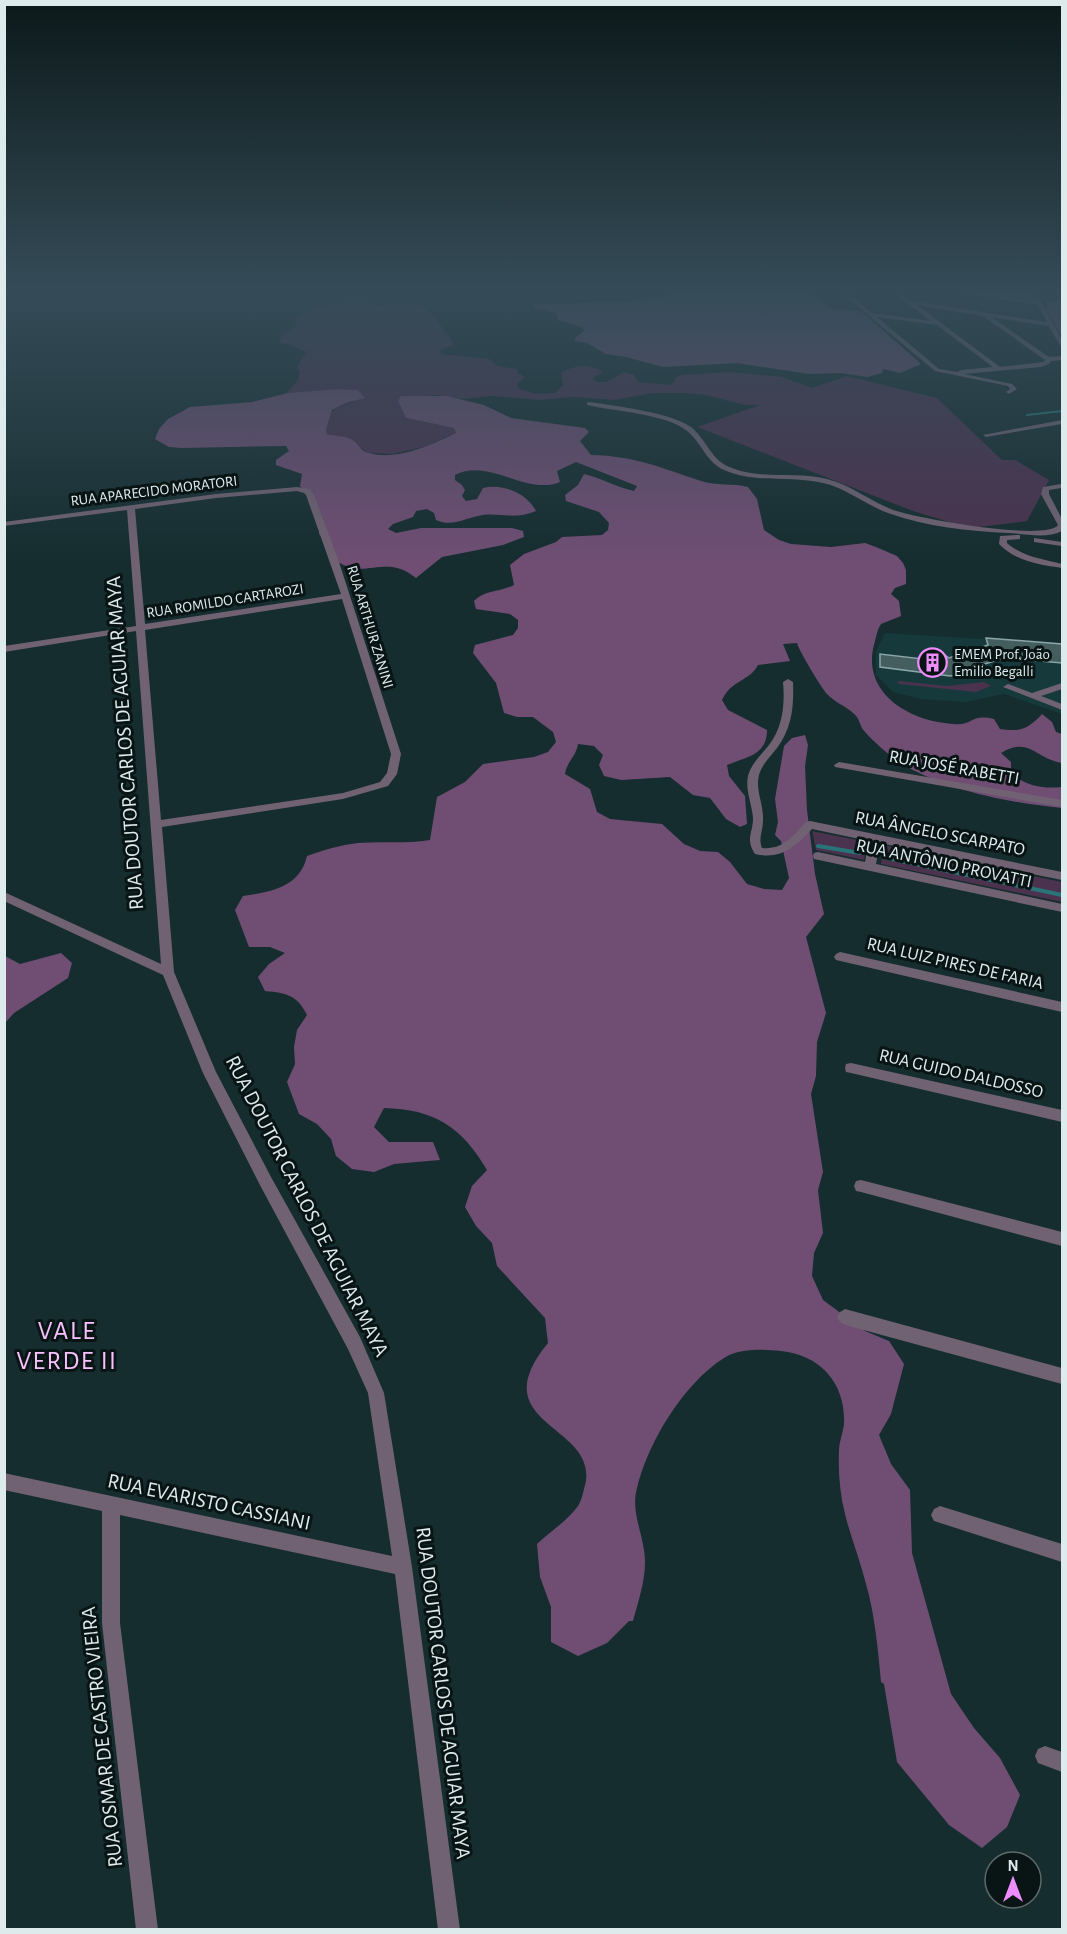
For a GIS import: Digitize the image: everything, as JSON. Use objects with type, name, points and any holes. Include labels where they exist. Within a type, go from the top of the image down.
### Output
[{"type":"street","points":[[985,380],[1010,385],[1014,389],[1009,392]]},
{"type":"street","points":[[589,404],[635,411],[689,429],[708,458],[744,475],[774,480],[801,478],[826,481],[850,490],[890,511],[960,530],[1037,534],[1059,530],[1062,525],[1046,494],[1046,489],[1060,484]]},
{"type":"street","points":[[986,435],[1062,422]]},
{"type":"street","points":[[1060,484],[1055,496],[1062,507]]},
{"type":"street","name":"RUA APARECIDO MORATORI","points":[[4,524],[216,495],[297,489],[307,491]]},
{"type":"street","name":"RUA ARTHUR ZANINI","points":[[156,824],[343,796],[384,784],[392,774],[396,754],[335,562],[307,491]]},
{"type":"street","name":"RUA DOUTOR CARLOS DE AGUIAR MAYA","points":[[131,507],[142,628],[163,932],[168,972],[210,1073],[266,1182],[354,1343],[376,1393],[403,1567],[449,1929]]},
{"type":"street","points":[[1062,544],[1012,537],[1003,538],[1003,544],[1011,552],[1024,558],[1062,566]]},
{"type":"street","name":"RUA ROMILDO CARTAROZI","points":[[4,649],[344,596]]},
{"type":"street","name":"RUA ÂNGELO SCARPATO","points":[[788,682],[789,703],[785,724],[778,741],[754,771],[758,822],[753,834],[754,844],[759,851],[776,854],[789,847],[810,825],[1062,876]]},
{"type":"street","points":[[1031,696],[1062,686]]},
{"type":"street","points":[[1008,687],[1062,707]]},
{"type":"street","name":"RUA JOSÉ RABETTI","points":[[839,765],[1062,804]]},
{"type":"street","points":[[870,867],[875,838]]},
{"type":"street","name":"RUA ANTÔNIO PROVATTI","points":[[818,856],[1062,908]]},
{"type":"street","points":[[4,896],[168,972]]},
{"type":"street","name":"RUA LUIZ PIRES DE FARIA","points":[[840,957],[1062,1007]]},
{"type":"street","name":"RUA GUIDO DALDOSSO","points":[[851,1068],[1062,1116]]},
{"type":"street","points":[[861,1186],[1062,1239]]},
{"type":"street","points":[[845,1317],[1062,1376]]},
{"type":"street","name":"RUA EVARISTO CASSIANI","points":[[4,1481],[403,1567]]},
{"type":"street","name":"RUA OSMAR DE CASTRO VIEIRA","points":[[111,1504],[111,1623],[147,1929]]},
{"type":"street","points":[[940,1515],[1062,1553]]},
{"type":"shaded area","points":[[298,380],[521,380],[517,384],[520,389],[535,394],[555,393],[563,385],[562,380],[637,380],[669,385],[674,380],[791,380],[812,388],[835,380],[864,380],[937,398],[1002,460],[1015,460],[1049,480],[1027,521],[971,528],[913,511],[697,427],[760,405],[745,405],[706,395],[685,393],[652,393],[615,400],[571,397],[541,400],[491,396],[464,399],[435,395],[398,401],[406,418],[454,428],[456,433],[424,447],[392,454],[369,453],[345,438],[327,434],[327,418],[336,408],[364,398],[349,389],[286,394]]},
{"type":"shaded area","points":[[339,389],[358,390],[365,398],[332,410],[326,429],[327,434],[351,439],[362,450],[369,453],[391,455],[402,453],[425,447],[456,433],[454,428],[406,418],[398,401],[401,396],[447,396],[484,405],[511,418],[585,428],[589,432],[580,441],[591,455],[635,460],[707,483],[748,487],[757,499],[764,530],[779,540],[791,544],[831,547],[865,543],[897,556],[906,570],[906,584],[895,588],[891,594],[899,601],[901,616],[881,624],[872,659],[874,675],[881,689],[892,701],[920,717],[937,722],[960,724],[976,718],[986,718],[994,719],[1000,729],[1007,730],[1024,728],[1042,714],[1052,722],[1056,732],[1062,734],[1062,763],[1026,748],[1011,748],[1001,753],[1011,762],[1011,773],[1023,781],[1041,787],[1062,787],[1062,808],[997,798],[951,786],[910,768],[889,755],[864,731],[855,715],[827,694],[810,669],[797,643],[783,644],[790,661],[758,665],[755,670],[730,688],[722,700],[728,710],[767,730],[764,745],[760,750],[727,765],[729,776],[745,796],[747,824],[740,827],[726,819],[710,798],[693,795],[670,777],[621,780],[604,776],[599,765],[603,755],[594,746],[578,744],[565,774],[590,789],[597,812],[610,819],[662,824],[684,844],[700,851],[718,852],[730,862],[747,884],[764,889],[782,890],[789,878],[781,841],[775,835],[778,822],[775,799],[784,746],[792,738],[805,735],[808,745],[805,766],[807,810],[815,874],[824,914],[806,937],[826,1013],[817,1042],[816,1076],[811,1094],[823,1172],[818,1190],[823,1233],[814,1253],[812,1276],[823,1300],[865,1331],[889,1341],[904,1364],[891,1414],[879,1435],[891,1464],[910,1490],[912,1553],[951,1694],[974,1728],[1000,1758],[1020,1795],[1007,1827],[982,1848],[949,1825],[897,1762],[884,1684],[881,1682],[872,1608],[842,1499],[839,1459],[844,1424],[843,1409],[835,1384],[828,1374],[808,1358],[774,1350],[751,1350],[737,1352],[724,1358],[695,1382],[659,1433],[642,1470],[637,1488],[635,1504],[645,1568],[633,1621],[629,1621],[607,1643],[578,1656],[551,1642],[551,1607],[540,1577],[537,1544],[578,1506],[584,1489],[586,1468],[577,1451],[534,1409],[527,1393],[530,1371],[548,1343],[545,1318],[497,1266],[492,1243],[476,1226],[465,1207],[472,1186],[487,1170],[467,1142],[445,1123],[418,1112],[384,1108],[374,1127],[389,1142],[433,1142],[440,1160],[394,1164],[374,1172],[352,1169],[336,1156],[331,1139],[317,1124],[299,1114],[287,1082],[295,1064],[294,1047],[297,1030],[307,1015],[299,1003],[290,996],[265,991],[258,977],[269,964],[285,953],[270,947],[249,947],[235,910],[243,896],[274,890],[291,881],[298,875],[307,856],[358,843],[430,840],[437,797],[465,782],[483,764],[534,757],[548,752],[556,742],[553,732],[533,717],[517,717],[504,713],[496,683],[473,653],[475,645],[513,635],[518,628],[518,620],[510,614],[476,609],[474,601],[488,593],[514,585],[510,565],[524,554],[556,542],[562,537],[602,535],[608,530],[609,523],[599,512],[566,501],[565,495],[578,485],[584,474],[634,491],[637,486],[576,462],[557,471],[560,482],[547,485],[534,484],[481,470],[455,475],[455,480],[465,490],[462,496],[466,501],[477,499],[483,488],[506,488],[527,499],[536,511],[512,516],[485,515],[447,523],[436,520],[434,513],[427,509],[416,511],[413,517],[393,524],[388,529],[396,533],[421,528],[512,528],[523,531],[524,537],[503,545],[442,557],[416,578],[395,567],[355,569],[331,559],[325,540],[319,534],[321,514],[300,486],[302,474],[276,465],[276,460],[289,451],[286,446],[182,448],[169,447],[155,439],[159,429],[168,419],[190,407],[252,402],[288,393]]},
{"type":"shaded area","points":[[885,633],[1062,644],[1062,714],[1004,694],[965,702],[921,699],[893,692],[876,675],[876,651]]},
{"type":"shaded area","points":[[897,682],[947,686],[984,682],[991,686],[976,692],[899,684]]},
{"type":"shaded area","points":[[812,831],[867,842],[864,860],[816,850]]},
{"type":"shaded area","points":[[883,845],[1062,882],[1062,902],[881,864]]},
{"type":"shaded area","points":[[61,953],[72,963],[68,978],[14,1013],[5,1023],[5,956],[20,964]]},
{"type":"building","name":"EMEM Prof. João Emilio Begalli","points":[[986,638],[1062,644],[1062,663],[1004,658],[962,671],[965,674],[950,676],[880,667],[880,654],[931,660],[930,650],[937,649],[949,658],[988,645]]},
{"type":"waterway","points":[[1027,415],[1062,411]]},
{"type":"waterway","points":[[818,846],[860,853]]},
{"type":"waterway","points":[[887,858],[1062,895]]},
{"type":"place","name":"EMEM Prof. João Emilio Begalli","points":[[933,663]]},
{"type":"district","name":"VALE VERDE II","points":[[67,1346]]}]
